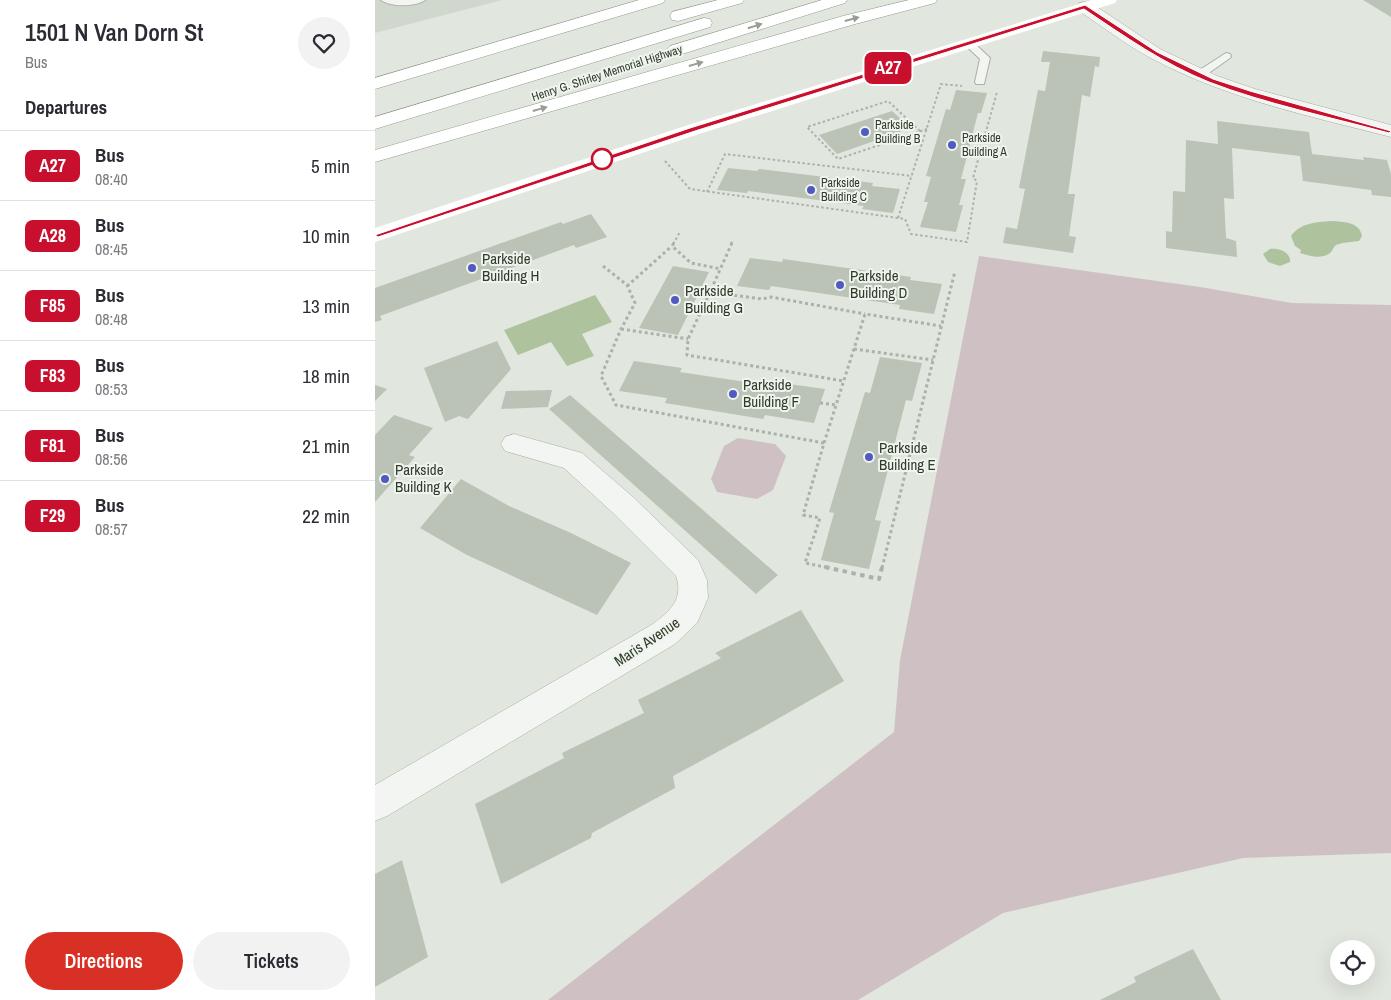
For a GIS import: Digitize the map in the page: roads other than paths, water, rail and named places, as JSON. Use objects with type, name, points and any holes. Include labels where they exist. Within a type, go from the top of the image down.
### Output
[{"type":"main road","points":[[375,77],[622,0]]},
{"type":"main road","points":[[375,84],[657,0]]},
{"type":"main road","points":[[375,108],[610,35],[736,0]]},
{"type":"main road","name":"Henry G. Shirley Memorial Highway","points":[[656,57],[839,0]]},
{"type":"main road","points":[[375,156],[849,20],[929,0]]},
{"type":"main road","points":[[375,235],[605,158],[1109,0]]},
{"type":"main road","points":[[375,123],[550,68],[753,8]]},
{"type":"main road","name":"Henry G. Shirley Memorial Highway","points":[[375,148],[637,63]]},
{"type":"street","points":[[1085,7],[1155,53],[1199,75],[1248,93],[1391,131]]},
{"type":"street","name":"Maris Avenue","points":[[375,804],[664,634],[683,618],[691,606],[695,593],[694,581],[687,569],[623,505],[573,460],[514,444]]},
{"type":"lane","points":[[386,0],[403,2],[420,0]]},
{"type":"lane","points":[[968,43],[985,58],[980,82]]},
{"type":"lane","points":[[1199,75],[1226,56]]},
{"type":"place","name":"Parkside Building B","points":[[865,132]]},
{"type":"place","name":"Parkside Building A","points":[[952,145]]},
{"type":"place","name":"Parkside Building C","points":[[811,190]]},
{"type":"place","name":"Parkside Building H","points":[[472,268]]},
{"type":"place","name":"Parkside Building D","points":[[840,285]]},
{"type":"place","name":"Parkside Building G","points":[[675,300]]},
{"type":"place","name":"Parkside Building F","points":[[733,394]]},
{"type":"place","name":"Parkside Building E","points":[[869,457]]},
{"type":"place","name":"Parkside Building K","points":[[385,479]]}]
